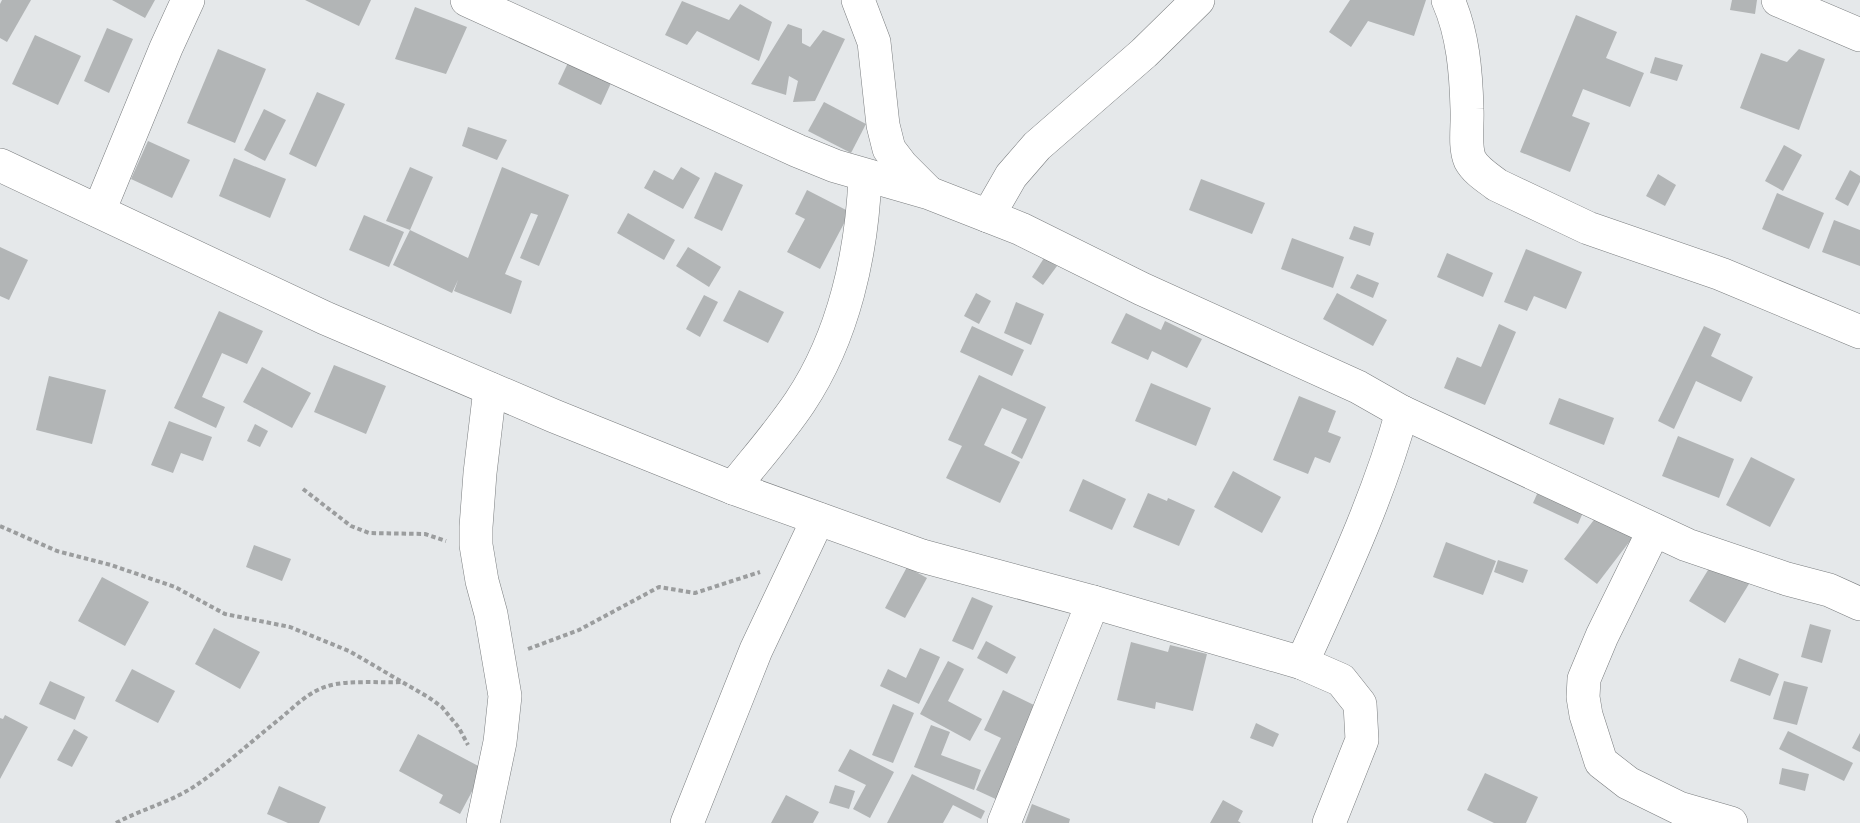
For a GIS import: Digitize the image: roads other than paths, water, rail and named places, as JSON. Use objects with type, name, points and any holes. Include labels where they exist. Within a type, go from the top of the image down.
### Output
[{"type":"street","points":[[99,211],[188,0]]},
{"type":"street","points":[[466,0],[816,159],[865,176],[929,193],[1049,243],[1142,289],[1358,387],[1402,412],[1654,530],[1713,555],[1829,590],[1860,604]]},
{"type":"street","points":[[858,0],[874,42],[883,125],[889,149],[902,166],[929,193]]},
{"type":"street","points":[[988,216],[1011,176],[1024,159],[1144,53],[1198,0]]},
{"type":"street","points":[[1448,0],[1463,50],[1467,150],[1476,169],[1497,185],[1588,228],[1721,274],[1860,332]]},
{"type":"street","points":[[1778,0],[1860,35]]},
{"type":"street","points":[[0,165],[326,318],[733,488],[922,556],[1093,602],[1302,663],[1341,680],[1360,704],[1362,740],[1329,823]]},
{"type":"street","points":[[733,488],[800,401],[830,347],[844,306],[855,259],[863,212],[865,176]]},
{"type":"street","points":[[483,823],[500,742],[505,696],[479,559],[476,526],[490,388]]},
{"type":"street","points":[[1302,663],[1352,554],[1390,455],[1402,412]]},
{"type":"street","points":[[687,823],[756,650],[818,519]]},
{"type":"street","points":[[1654,530],[1584,679],[1583,697],[1586,715],[1601,762],[1628,783],[1679,808],[1731,823]]},
{"type":"street","points":[[1004,823],[1093,602]]}]
